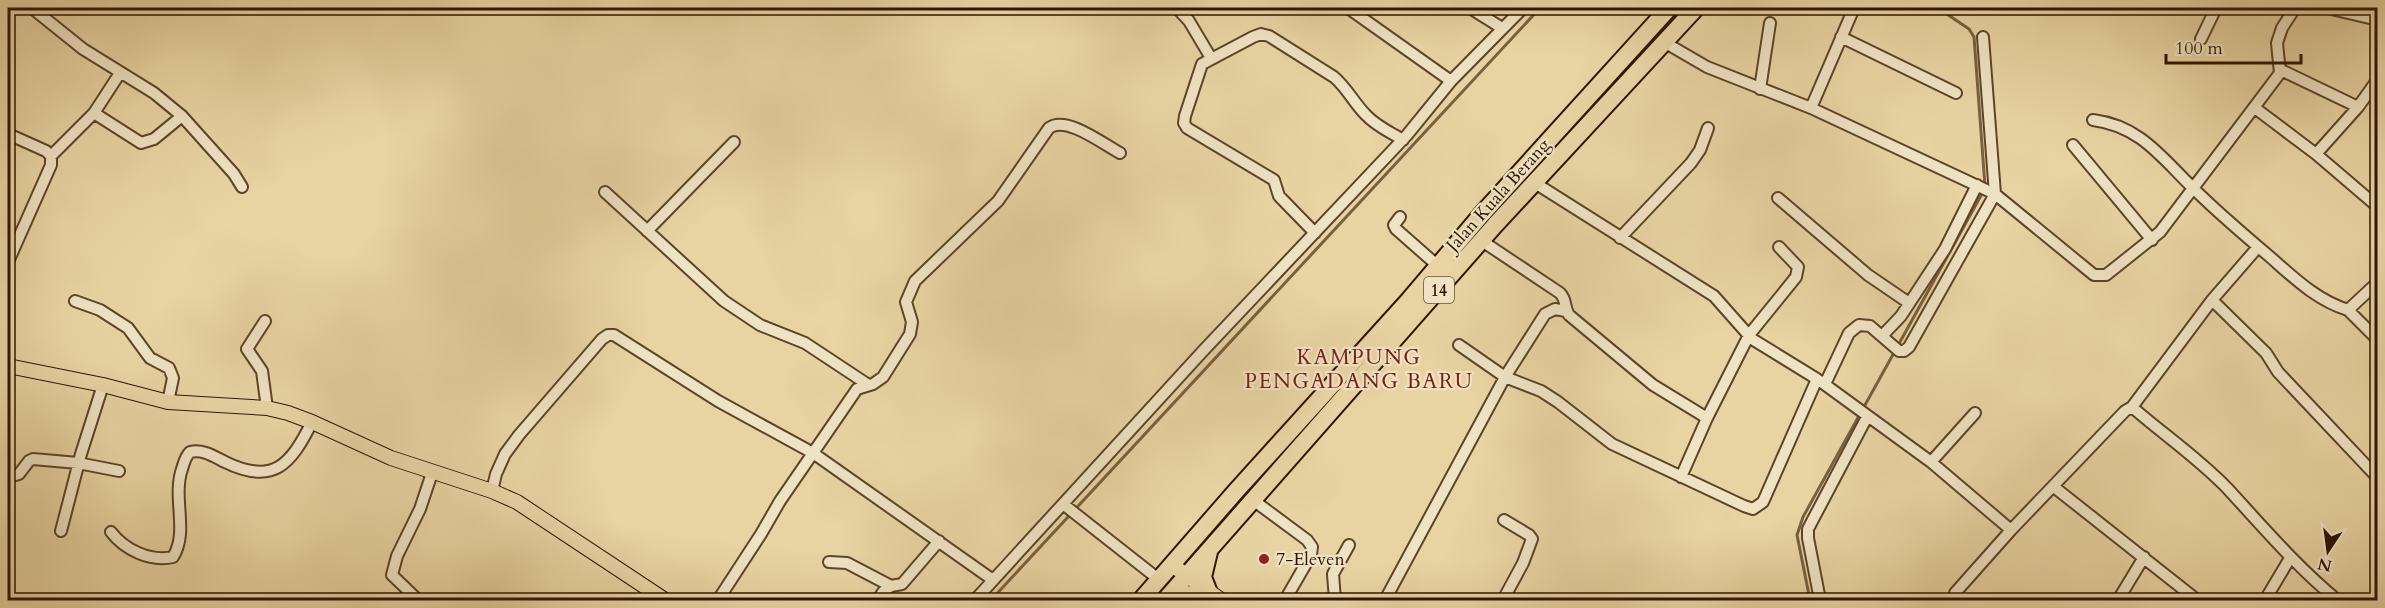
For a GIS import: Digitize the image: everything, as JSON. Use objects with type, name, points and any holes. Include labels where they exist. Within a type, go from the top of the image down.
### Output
[{"type":"highway","name":"Jalan Kuala Berang","points":[[1141,600],[1199,521],[1236,491],[1669,8]]},
{"type":"highway","name":"Jalan Kuala Berang","points":[[1166,600],[1482,241],[1696,8]]},
{"type":"highway","points":[[1166,600],[1181,593],[1210,597],[1203,577],[1203,569],[1207,554],[1214,543]]},
{"type":"highway","name":"Jalan Kuala Berang","points":[[1131,600],[1163,570]]},
{"type":"main road","points":[[8,366],[103,385],[168,402],[267,408],[312,422],[391,458],[492,491],[517,502],[665,600]]},
{"type":"main road","points":[[1163,570],[1183,578],[1210,597]]},
{"type":"street","points":[[32,8],[83,49],[154,93],[182,116],[234,174],[242,187]]},
{"type":"street","points":[[1177,8],[1193,27],[1211,58]]},
{"type":"street","points":[[1348,8],[1451,81]]},
{"type":"street","points":[[1470,8],[1502,28]]},
{"type":"street","points":[[975,600],[1066,506],[1403,140],[1451,81],[1523,8]]},
{"type":"street","points":[[1811,108],[1854,8]]},
{"type":"street","points":[[2201,39],[2216,8]]},
{"type":"street","points":[[2295,8],[2282,28],[2277,43],[2276,52],[2281,70],[2358,107]]},
{"type":"street","points":[[2327,8],[2378,20]]},
{"type":"street","points":[[1760,89],[1770,23]]},
{"type":"street","points":[[1315,233],[1279,196],[1274,180],[1187,128],[1184,123],[1185,116],[1202,64],[1253,37],[1262,34],[1269,36],[1334,77],[1365,115],[1403,140]]},
{"type":"street","points":[[1841,37],[1956,93]]},
{"type":"street","points":[[1459,345],[1505,378],[1540,391],[1558,402],[1612,444],[1744,507],[1753,509],[1760,506],[1764,502],[1821,382],[1854,327],[1866,324],[1899,351],[1904,351],[1914,341],[1986,189],[1983,37]]},
{"type":"street","points":[[1664,42],[1707,67],[1811,108],[1986,189],[2094,275],[2106,275],[2152,240],[2256,108],[2281,70]]},
{"type":"street","points":[[8,262],[51,161],[94,113],[120,73]]},
{"type":"street","points":[[2316,154],[2358,107],[2378,79]]},
{"type":"street","points":[[2256,108],[2316,154],[2378,207]]},
{"type":"street","points":[[94,113],[141,143],[154,139],[182,116]]},
{"type":"street","points":[[2093,120],[2136,133],[2258,247],[2313,293],[2348,310],[2378,340]]},
{"type":"street","points":[[718,600],[780,501],[857,389],[873,384],[883,377],[910,334],[912,322],[906,302],[915,281],[998,201],[1049,128],[1060,124],[1072,126],[1120,153]]},
{"type":"street","points":[[1620,238],[1686,170],[1700,150],[1708,128]]},
{"type":"street","points":[[8,134],[46,151],[51,161]]},
{"type":"street","points":[[647,231],[734,142]]},
{"type":"street","points":[[2073,145],[2152,240]]},
{"type":"street","points":[[1535,183],[1714,296],[1749,335],[1821,382],[1931,462],[2011,530]]},
{"type":"street","points":[[1886,340],[1986,189]]},
{"type":"street","points":[[604,192],[702,283],[749,319],[777,333],[805,343],[867,384]]},
{"type":"street","points":[[1778,198],[1868,275],[1909,303]]},
{"type":"street","points":[[1400,217],[1394,225],[1396,229],[1438,266]]},
{"type":"street","points":[[1482,241],[1560,293],[1564,298],[1566,311]]},
{"type":"street","points":[[1681,477],[1707,418],[1749,335],[1798,272],[1796,262],[1779,246]]},
{"type":"street","points":[[1955,592],[2011,530],[2132,407],[2212,300],[2258,247]]},
{"type":"street","points":[[2348,310],[2378,282]]},
{"type":"street","points":[[2212,300],[2266,354],[2278,372],[2378,478]]},
{"type":"street","points":[[75,301],[100,310],[128,328],[150,358],[169,368],[173,378],[168,402]]},
{"type":"street","points":[[1385,600],[1505,378],[1545,314],[1555,309],[1566,311],[1653,385],[1707,418]]},
{"type":"street","points":[[264,321],[247,349],[262,371],[267,408]]},
{"type":"street","points":[[492,491],[502,460],[519,435],[602,339],[608,335],[614,335],[718,401],[813,453],[993,580]]},
{"type":"street","points":[[62,531],[78,463],[103,385]]},
{"type":"street","points":[[2132,407],[2171,438],[2225,487],[2290,558],[2337,600]]},
{"type":"street","points":[[1931,462],[1975,413]]},
{"type":"street","points":[[1820,600],[1808,529],[1863,414]]},
{"type":"street","points":[[111,532],[117,540],[134,551],[158,558],[173,556],[177,550],[180,533],[178,482],[186,456],[190,453],[204,452],[242,470],[268,472],[290,459],[298,450],[312,422]]},
{"type":"street","points":[[8,477],[19,474],[33,459],[78,463],[119,471]]},
{"type":"street","points":[[418,600],[392,574],[397,556],[420,509],[432,473]]},
{"type":"street","points":[[2054,487],[2198,600]]},
{"type":"street","points":[[1253,500],[1307,540],[1312,548],[1311,555],[1285,600]]},
{"type":"street","points":[[1066,506],[1163,570]]},
{"type":"street","points":[[1503,600],[1532,539],[1504,520]]},
{"type":"street","points":[[829,562],[848,563],[896,587],[902,584],[939,541]]},
{"type":"street","points":[[1335,600],[1333,574],[1349,545]]},
{"type":"street","points":[[2118,600],[2144,557]]},
{"type":"street","points":[[2265,600],[2290,558]]},
{"type":"street","points":[[878,600],[891,586]]},
{"type":"waterway","points":[[991,600],[1540,8]]},
{"type":"waterway","points":[[1938,8],[1969,29],[1974,37],[1985,186]]},
{"type":"waterway","points":[[1810,600],[1797,535],[1803,517],[1983,192]]},
{"type":"place","name":"7-Eleven","points":[[1264,559]]},
{"type":"district","name":"KAMPUNG PENGADANG BARU","points":[[1359,369]]}]
